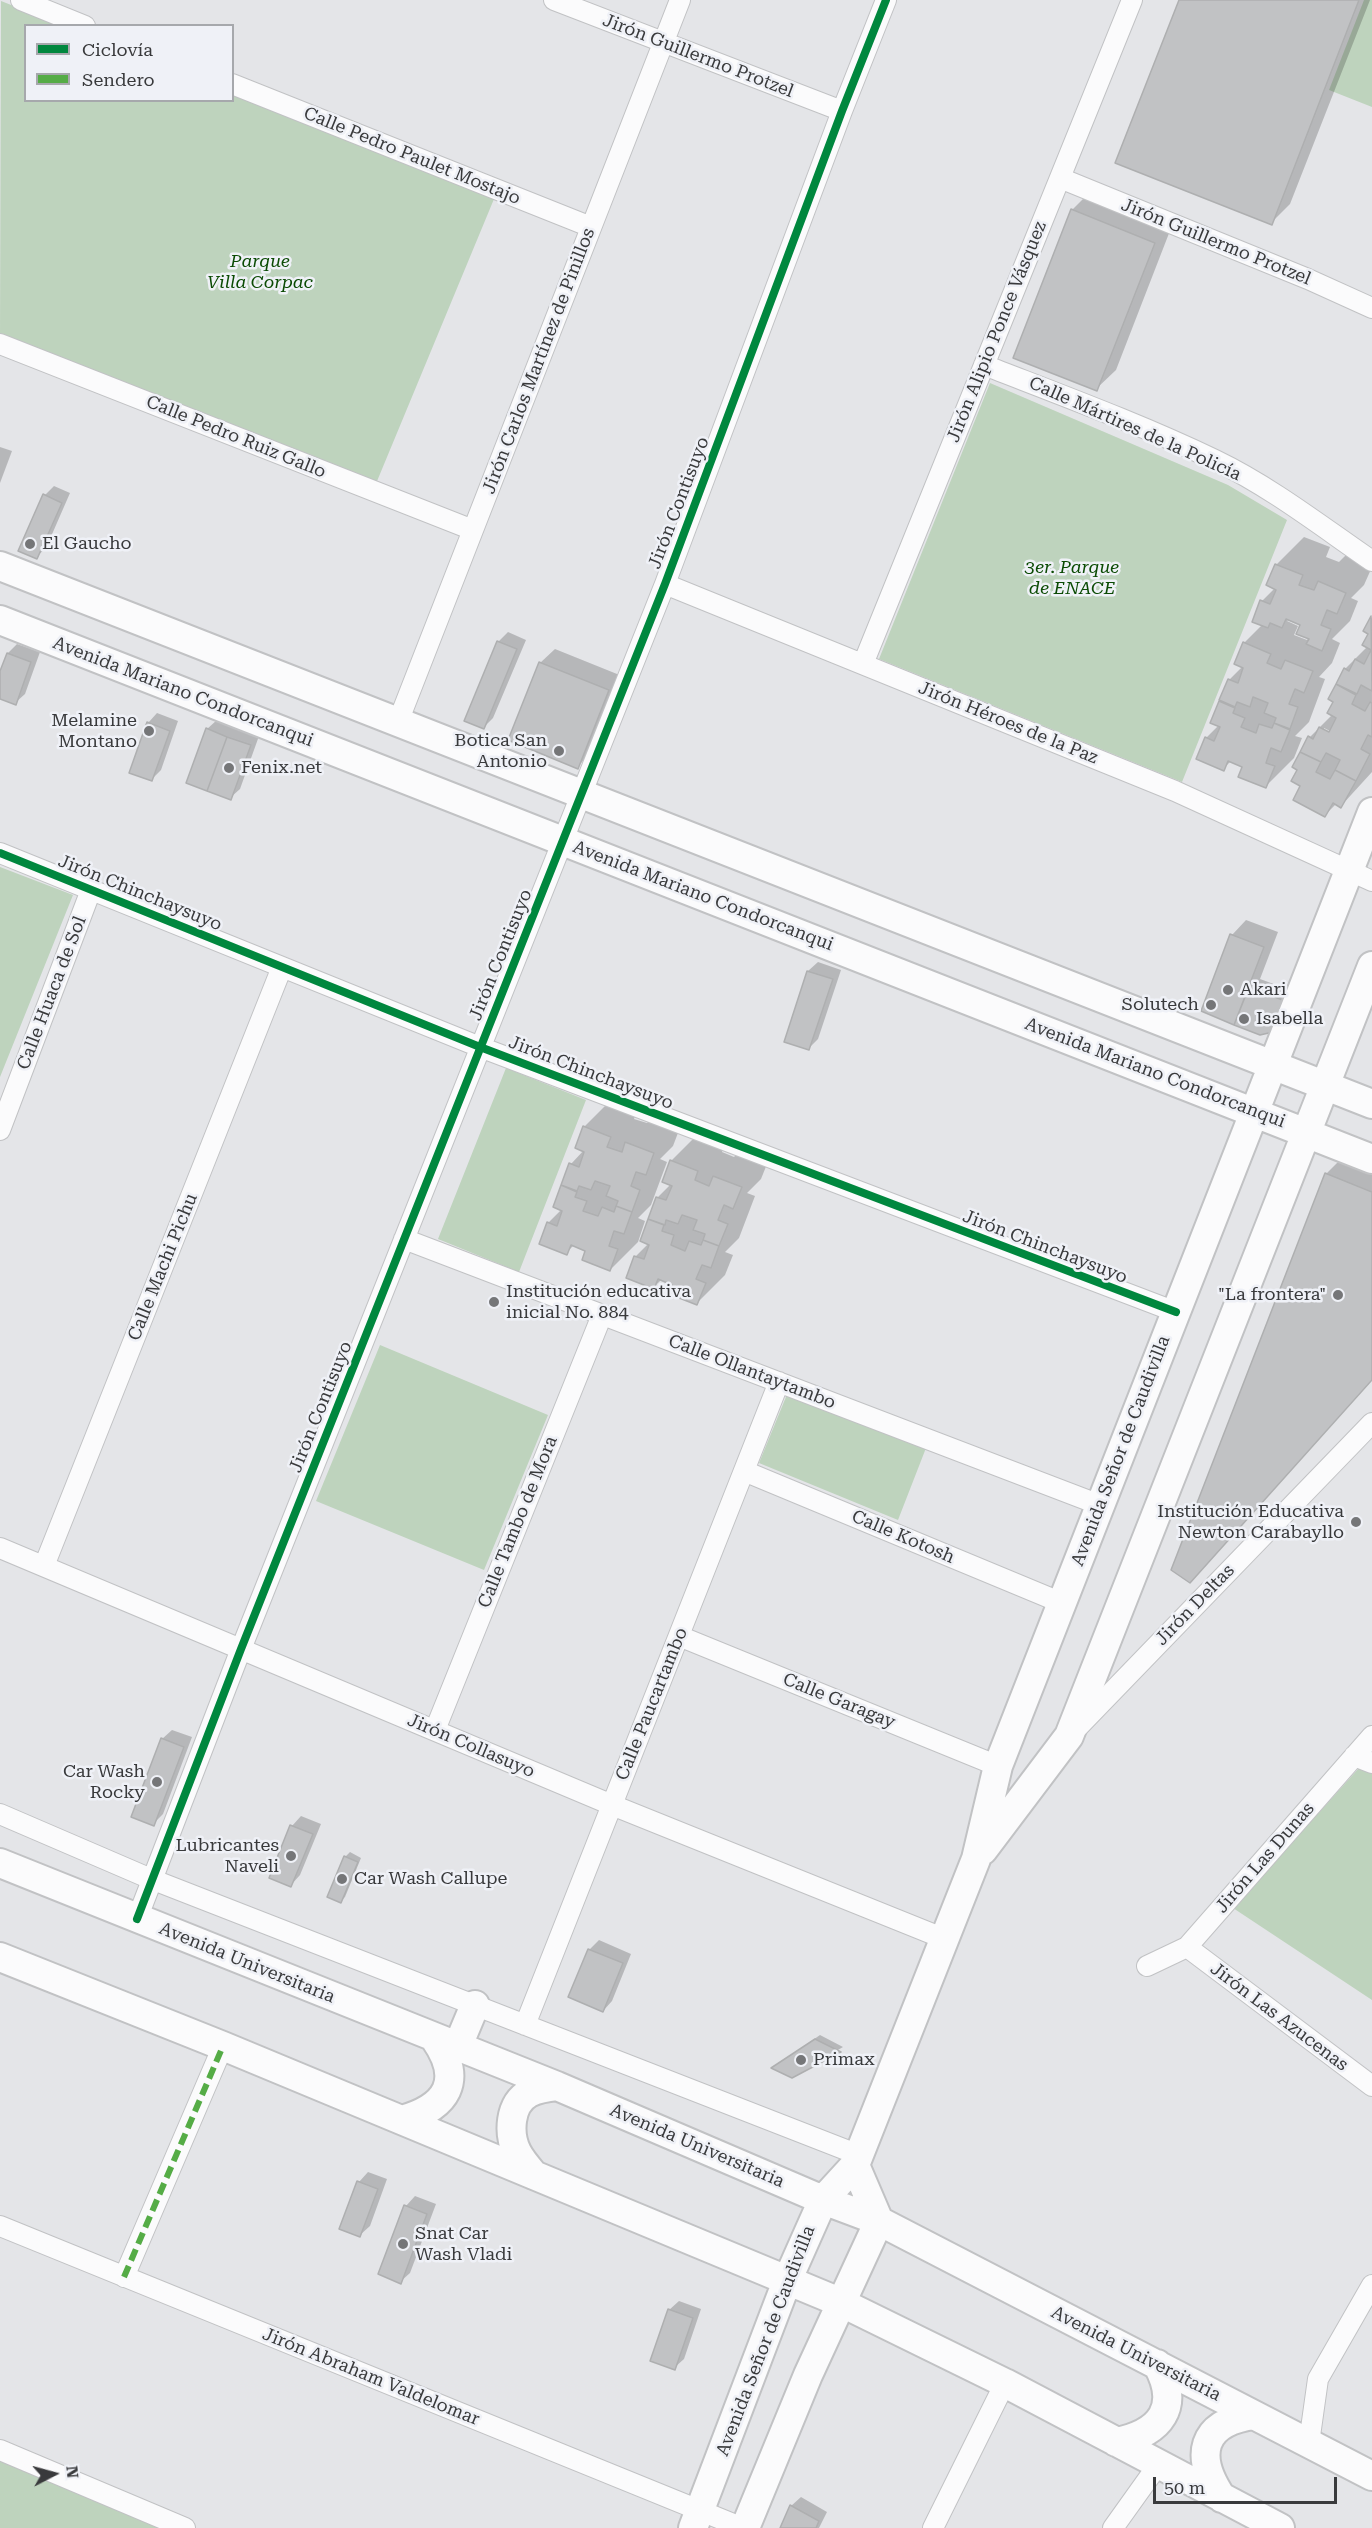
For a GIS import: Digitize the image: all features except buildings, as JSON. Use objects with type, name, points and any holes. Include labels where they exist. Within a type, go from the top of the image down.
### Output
[{"type":"main road","points":[[0,566],[1372,1104]]},
{"type":"main road","name":"Avenida Mariano Condorcanqui","points":[[0,620],[1372,1159]]},
{"type":"main road","name":"Avenida Señor de Caudivilla","points":[[697,2519],[787,2281],[822,2200],[857,2160],[945,1939],[976,1859],[998,1766],[1273,1065],[1360,875],[1372,812]]},
{"type":"main road","name":"Avenida Señor de Caudivilla","points":[[976,1859],[1069,1736],[1372,966]]},
{"type":"main road","name":"Avenida Universitaria","points":[[0,1863],[557,2086],[822,2200],[879,2221],[1372,2476]]},
{"type":"main road","points":[[0,1957],[223,2046],[842,2302],[1005,2383],[1280,2528]]},
{"type":"main road","points":[[402,2120],[429,2110],[444,2095],[449,2081],[450,2068],[446,2043],[475,2005]]},
{"type":"main road","points":[[534,2175],[518,2155],[513,2144],[511,2131],[513,2116],[527,2094],[557,2086]]},
{"type":"main road","points":[[744,2528],[808,2375],[879,2221],[857,2160]]},
{"type":"main road","points":[[1116,2442],[1136,2438],[1150,2431],[1160,2419],[1166,2406],[1168,2393],[1166,2381],[1157,2364]]},
{"type":"main road","points":[[1222,2498],[1208,2473],[1205,2460],[1207,2445],[1213,2433],[1222,2423],[1235,2417],[1254,2415]]},
{"type":"street","points":[[21,0],[80,24]]},
{"type":"street","name":"Jirón Guillermo Protzel","points":[[554,0],[663,44],[842,111]]},
{"type":"street","name":"Jirón Carlos Martínez de Pinillos","points":[[398,722],[680,0]]},
{"type":"street","name":"Jirón Contisuyo","points":[[137,1919],[241,1649],[665,584],[842,111],[886,0]]},
{"type":"street","name":"Jirón Alipio Ponce Vásquez","points":[[863,664],[1132,0]]},
{"type":"street","name":"Calle Pedro Paulet Mostajo","points":[[234,85],[591,227]]},
{"type":"street","name":"Jirón Guillermo Protzel","points":[[1060,178],[1308,279],[1372,308]]},
{"type":"street","name":"Calle Pedro Ruiz Gallo","points":[[0,344],[473,530]]},
{"type":"street","name":"Calle Mártires de la Policía","points":[[984,365],[1116,417],[1216,460],[1265,488],[1372,561]]},
{"type":"street","name":"Jirón Héroes de la Paz","points":[[665,584],[1175,791],[1360,875]]},
{"type":"street","name":"Jirón Chinchaysuyo","points":[[0,853],[480,1047],[1176,1312]]},
{"type":"street","name":"Calle Huaca de Sol","points":[[0,1130],[91,890]]},
{"type":"street","name":"Calle Machi Pichu","points":[[44,1566],[282,967]]},
{"type":"street","name":"Calle Ollantaytambo","points":[[404,1239],[1100,1505]]},
{"type":"street","name":"Calle Tambo de Mora","points":[[435,1730],[602,1315]]},
{"type":"street","name":"Calle Paucartambo","points":[[525,2025],[779,1382]]},
{"type":"street","name":"Jirón Deltas","points":[[1069,1736],[1372,1423]]},
{"type":"street","name":"Calle Kotosh","points":[[744,1471],[1062,1603]]},
{"type":"street","name":"Jirón Collasuyo","points":[[0,1548],[612,1805],[945,1939]]},
{"type":"street","name":"Calle Garagay","points":[[679,1636],[998,1766]]},
{"type":"street","name":"Jirón Las Dunas","points":[[1147,1966],[1187,1947],[1363,1760],[1372,1736]]},
{"type":"street","points":[[0,1814],[151,1879],[475,2005],[857,2160]]},
{"type":"street","name":"Jirón Las Azucenas","points":[[1187,1947],[1372,2086]]},
{"type":"street","points":[[124,2277],[223,2046]]},
{"type":"street","name":"Jirón Abraham Valdelomar","points":[[0,2226],[697,2519],[744,2528]]},
{"type":"street","points":[[1309,2443],[1318,2379],[1372,2285]]},
{"type":"street","points":[[933,2528],[1005,2383]]},
{"type":"street","points":[[0,2450],[185,2528]]},
{"type":"street","points":[[1113,2528],[1158,2465]]},
{"type":"green space","points":[[1364,0],[1372,0],[1372,107],[1329,90]]},
{"type":"green space","name":"Parque Villa Corpac","points":[[1,1],[59,24],[24,24],[24,102],[234,102],[234,94],[494,199],[375,486],[0,334]]},
{"type":"green space","name":"3er. Parque de ENACE","points":[[990,383],[1228,485],[1287,520],[1182,782],[879,659]]},
{"type":"green space","points":[[0,867],[73,895],[0,1077]]},
{"type":"green space","points":[[506,1068],[586,1100],[519,1272],[438,1239]]},
{"type":"green space","points":[[380,1345],[548,1415],[484,1570],[316,1501]]},
{"type":"green space","points":[[788,1392],[926,1448],[898,1520],[759,1463]]},
{"type":"green space","points":[[1359,1768],[1372,1773],[1372,2000],[1233,1908]]},
{"type":"green space","points":[[0,2458],[165,2528],[0,2528]]},
{"type":"marked path","points":[[124,2277],[223,2046]]},
{"type":"cycle path","points":[[137,1919],[241,1649],[665,584],[842,111],[886,0]]},
{"type":"cycle path","points":[[0,853],[480,1047],[1176,1312]]},
{"type":"place","name":"El Gaucho","points":[[30,544]]},
{"type":"place","name":"Melamine Montano","points":[[149,731]]},
{"type":"place","name":"Botica San Antonio","points":[[559,751]]},
{"type":"place","name":"Fenix.net","points":[[229,768]]},
{"type":"place","name":"Akari","points":[[1228,990]]},
{"type":"place","name":"Solutech","points":[[1211,1005]]},
{"type":"place","name":"Isabella","points":[[1244,1019]]},
{"type":"place","name":"\"La frontera\"","points":[[1338,1295]]},
{"type":"place","name":"Institución educativa inicial No. 884","points":[[494,1302]]},
{"type":"place","name":"Institución Educativa Newton Carabayllo","points":[[1356,1522]]},
{"type":"place","name":"Car Wash Rocky","points":[[157,1782]]},
{"type":"place","name":"Lubricantes Naveli","points":[[291,1856]]},
{"type":"place","name":"Car Wash Callupe","points":[[342,1879]]},
{"type":"place","name":"Primax","points":[[801,2060]]},
{"type":"place","name":"Snat Car Wash Vladi","points":[[403,2244]]}]
